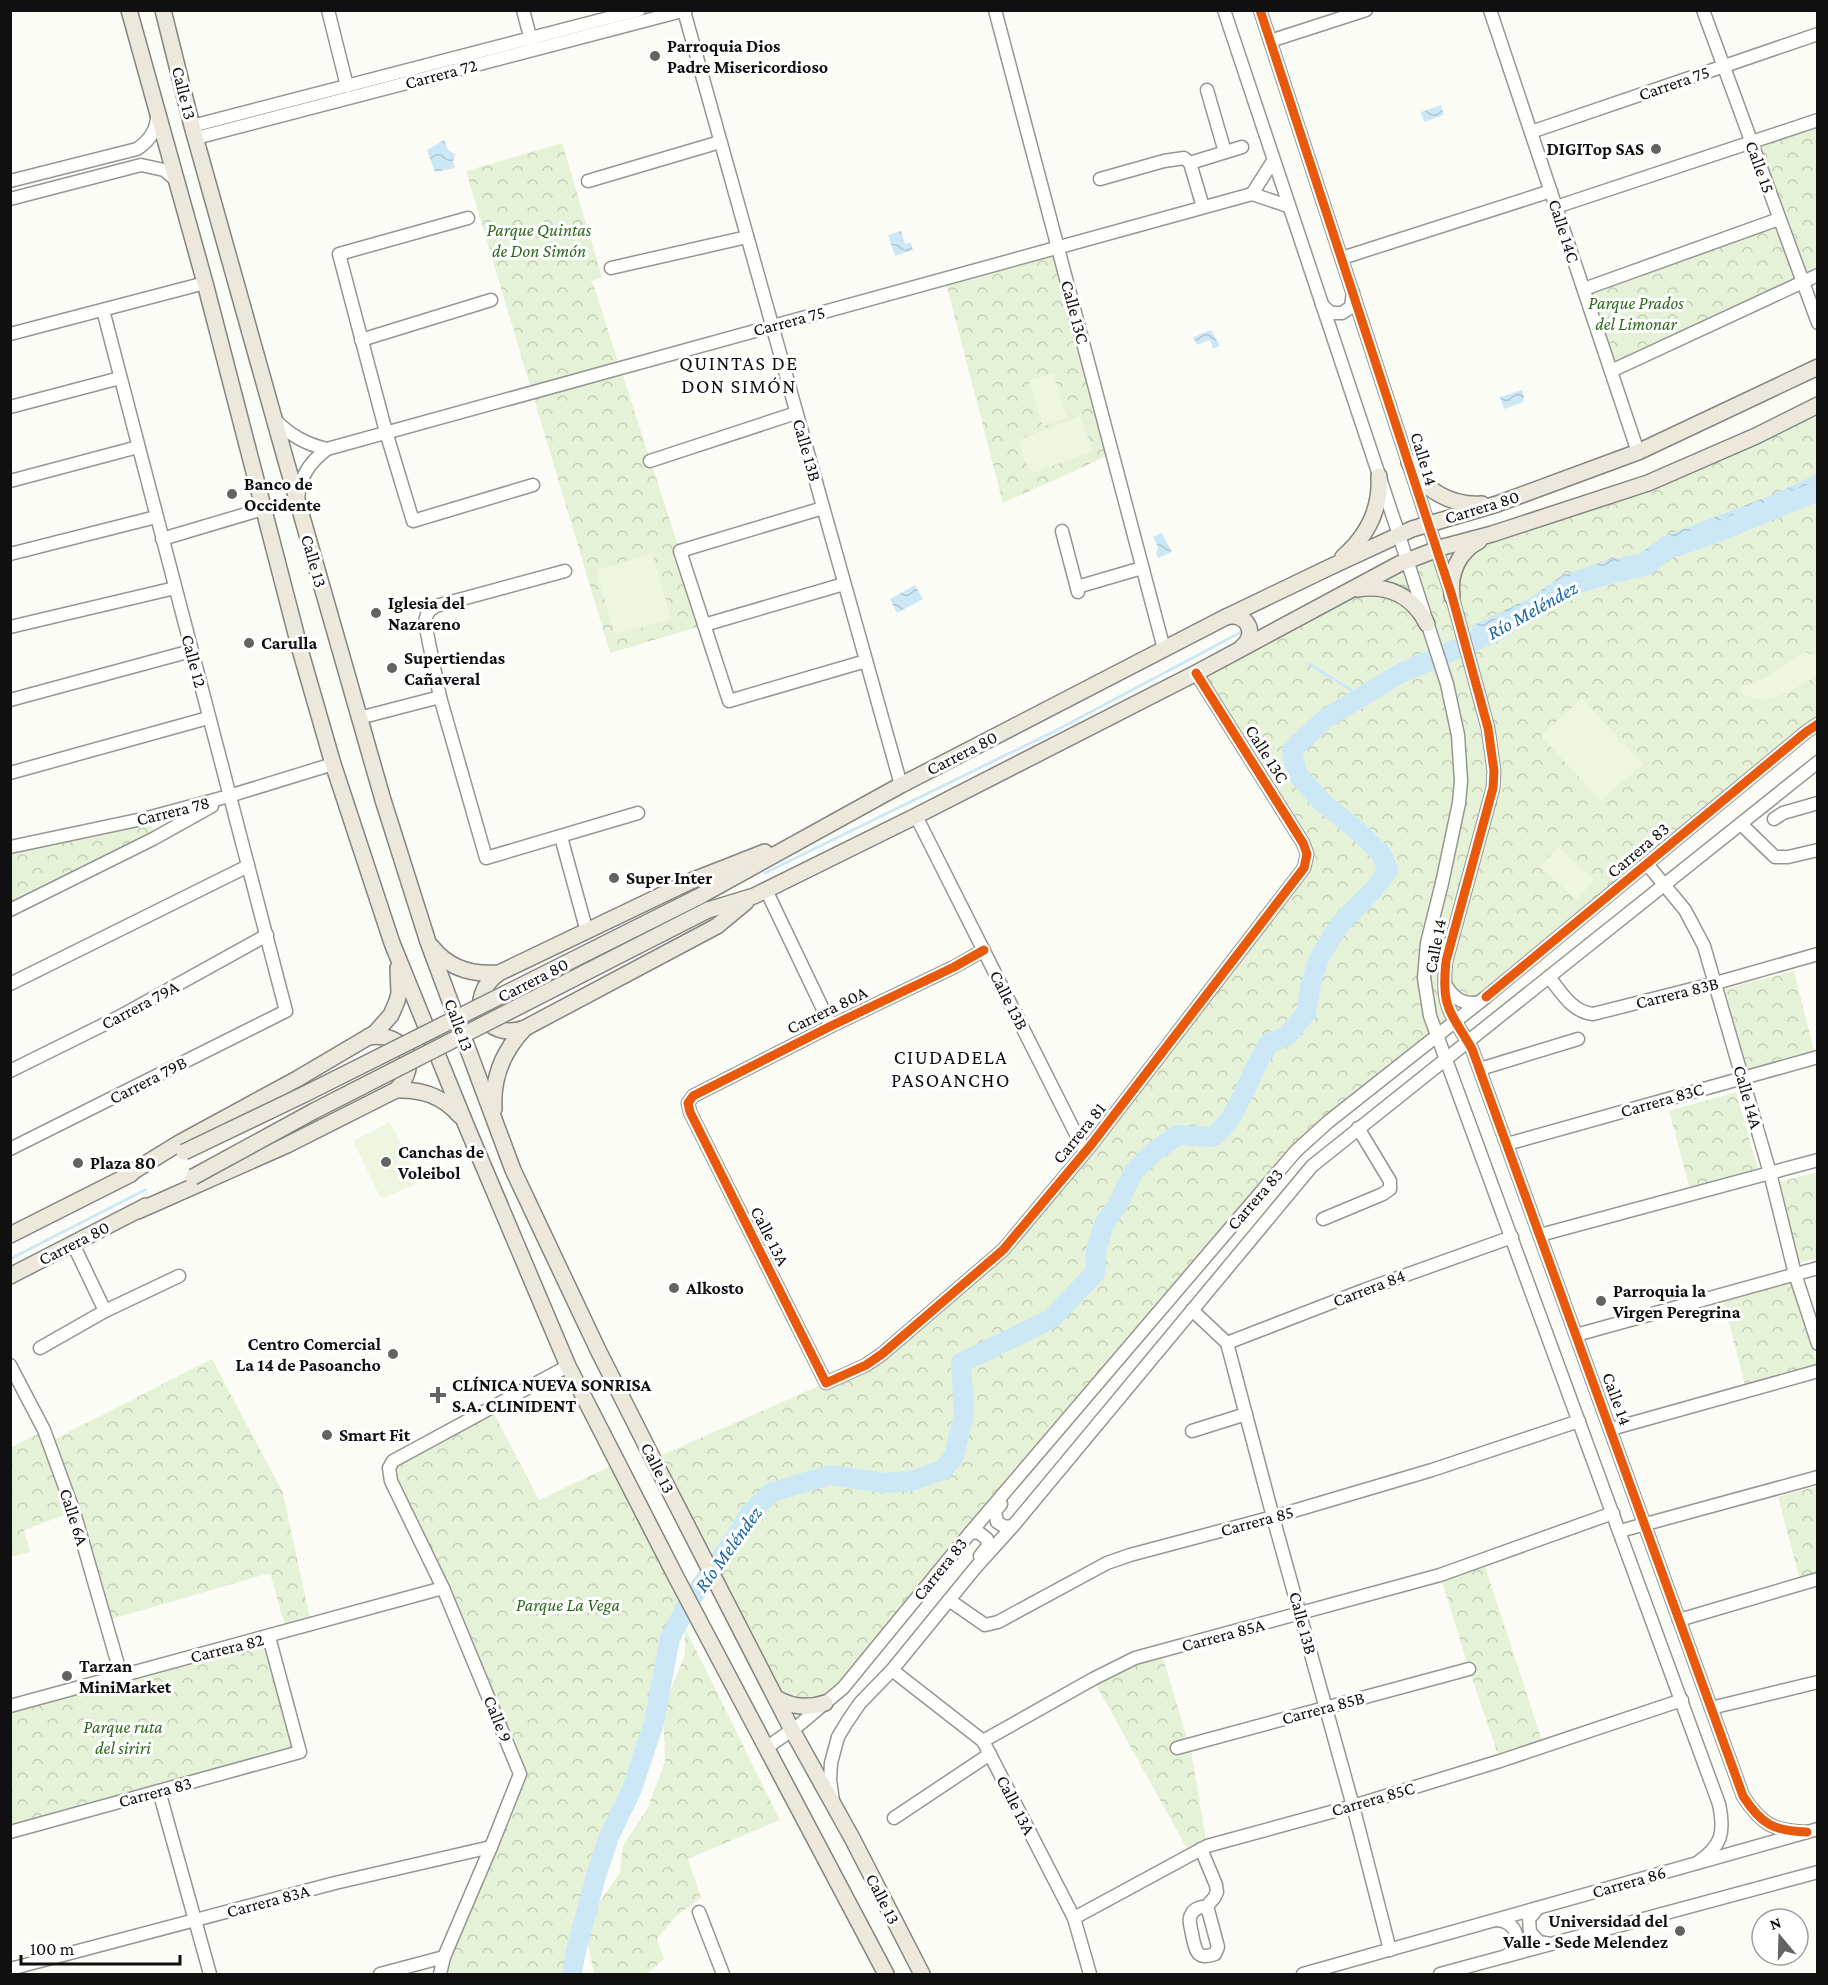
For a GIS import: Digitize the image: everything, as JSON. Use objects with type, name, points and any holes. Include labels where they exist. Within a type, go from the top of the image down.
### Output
[{"type":"main road","name":"Calle 13","points":[[129,10],[205,283],[263,509],[333,764],[393,943],[466,1125],[568,1366],[676,1577],[886,1974]]},
{"type":"main road","name":"Calle 13","points":[[163,10],[194,132],[383,800],[428,942],[513,1170],[598,1350],[792,1730],[922,1974]]},
{"type":"main road","name":"Carrera 80","points":[[124,1177],[184,1152],[316,1089],[700,896],[901,785],[1224,618],[1328,568],[1427,524],[1497,504],[1638,452],[1818,367]]},
{"type":"main road","name":"Carrera 80","points":[[138,1211],[194,1177],[314,1111],[708,910],[760,893],[916,816],[1196,673],[1407,561],[1648,483],[1756,436],[1818,405]]},
{"type":"main road","points":[[1408,462],[1420,480],[1443,497],[1464,503],[1497,504]]},
{"type":"main road","points":[[1328,568],[1352,549],[1372,522],[1377,509],[1379,476]]},
{"type":"main road","points":[[1452,596],[1451,579],[1462,555],[1474,543],[1492,534]]},
{"type":"main road","points":[[1343,594],[1369,587],[1396,592],[1418,609],[1427,624]]},
{"type":"main road","points":[[1224,618],[1234,615],[1248,624],[1249,640],[1241,648]]},
{"type":"main road","points":[[760,893],[717,926],[525,1028],[508,1031],[497,1028],[488,1021],[482,1011],[480,1000],[483,989],[490,979],[500,973],[691,881],[831,825]]},
{"type":"main road","points":[[428,942],[446,961],[458,968],[471,972],[500,973]]},
{"type":"main road","name":"Carrera 80","points":[[10,1236],[124,1177],[181,1142],[297,1079],[368,1037],[387,1022],[397,1001],[399,978],[393,943]]},
{"type":"main road","points":[[496,1120],[493,1094],[498,1070],[509,1047],[525,1028]]},
{"type":"main road","points":[[368,1037],[387,1036],[403,1047],[408,1055],[408,1074],[396,1090]]},
{"type":"main road","points":[[396,1090],[419,1091],[441,1099],[451,1106],[466,1125]]},
{"type":"main road","name":"Carrera 80","points":[[10,1276],[138,1211],[287,1145],[396,1090]]},
{"type":"main road","points":[[776,1698],[802,1707],[825,1703]]},
{"type":"street","points":[[328,10],[347,86]]},
{"type":"street","points":[[523,10],[532,44]]},
{"type":"street","name":"Carrera 72","points":[[532,44],[639,10]]},
{"type":"street","name":"Calle 13C","points":[[995,10],[1164,649]]},
{"type":"street","name":"Calle 14","points":[[1224,10],[1399,535],[1446,684],[1458,735],[1460,803],[1426,943],[1426,993],[1430,1016],[1719,1804],[1723,1823],[1720,1838],[1712,1853],[1697,1863]]},
{"type":"street","name":"Calle 14","points":[[1260,10],[1452,596],[1488,728],[1494,771],[1493,788],[1446,961],[1444,982],[1446,1005],[1468,1042],[1480,1069],[1743,1796],[1755,1814],[1767,1824],[1784,1831],[1812,1831]]},
{"type":"street","points":[[1270,41],[1366,10]]},
{"type":"street","name":"Calle 14C","points":[[1490,10],[1638,452]]},
{"type":"street","name":"Calle 15","points":[[1703,10],[1818,323]]},
{"type":"street","name":"Carrera 72","points":[[194,132],[532,44],[685,11]]},
{"type":"street","name":"Calle 13B","points":[[685,11],[901,785]]},
{"type":"street","name":"Carrera 75","points":[[1531,132],[1818,34]]},
{"type":"street","name":"Carrera 72","points":[[288,108],[347,86],[439,68]]},
{"type":"street","points":[[1207,90],[1225,153]]},
{"type":"street","points":[[10,181],[136,149],[145,144],[155,128],[156,109]]},
{"type":"street","points":[[1556,207],[1818,120]]},
{"type":"street","points":[[588,182],[720,142]]},
{"type":"street","points":[[1100,179],[1180,158],[1190,163],[1242,147]]},
{"type":"street","points":[[1273,161],[1252,194],[1288,206]]},
{"type":"street","points":[[1190,163],[1203,207]]},
{"type":"street","points":[[10,199],[141,165],[164,170],[176,180]]},
{"type":"street","points":[[1342,258],[1551,191]]},
{"type":"street","name":"Carrera 75","points":[[327,448],[1252,194]]},
{"type":"street","points":[[468,218],[339,254],[386,432],[413,521],[533,485]]},
{"type":"street","points":[[1584,289],[1779,219]]},
{"type":"street","points":[[611,268],[747,237]]},
{"type":"street","points":[[1611,370],[1818,275]]},
{"type":"street","points":[[10,334],[205,283]]},
{"type":"street","points":[[1321,301],[1331,313],[1342,313],[1351,307],[1353,291]]},
{"type":"street","points":[[361,340],[491,300]]},
{"type":"street","name":"Calle 12","points":[[103,310],[286,1011]]},
{"type":"street","points":[[10,406],[120,378]]},
{"type":"street","points":[[650,461],[796,413]]},
{"type":"street","points":[[274,418],[298,439],[327,448]]},
{"type":"street","points":[[10,481],[138,447]]},
{"type":"street","points":[[298,504],[300,483],[306,470],[327,448]]},
{"type":"street","points":[[823,508],[680,551],[729,701],[866,661]]},
{"type":"street","points":[[162,539],[263,509]]},
{"type":"street","points":[[10,554],[156,517]]},
{"type":"street","points":[[1062,531],[1078,589],[1142,568]]},
{"type":"street","points":[[565,571],[436,606],[429,610],[425,623],[440,697],[486,858],[639,813]]},
{"type":"street","points":[[704,625],[844,584]]},
{"type":"street","points":[[10,627],[175,588]]},
{"type":"street","points":[[10,700],[191,651]]},
{"type":"street","name":"Calle 13C","points":[[1196,673],[1303,843],[1307,854]]},
{"type":"street","points":[[359,718],[440,697]]},
{"type":"street","points":[[10,773],[208,718]]},
{"type":"street","name":"Carrera 83","points":[[766,1748],[843,1688],[970,1533],[1296,1151],[1328,1122],[1480,1002],[1818,724]]},
{"type":"street","name":"Carrera 83","points":[[835,1808],[830,1780],[833,1754],[842,1729],[860,1703],[892,1670],[1312,1166],[1818,762]]},
{"type":"street","name":"Carrera 78","points":[[10,847],[147,818],[333,764]]},
{"type":"street","points":[[10,910],[153,838],[229,796]]},
{"type":"street","points":[[1774,819],[1783,813],[1818,803]]},
{"type":"street","name":"Calle 13B","points":[[916,816],[1085,1152]]},
{"type":"street","points":[[1741,824],[1775,857],[1788,857],[1818,850]]},
{"type":"street","points":[[561,837],[587,932]]},
{"type":"street","name":"Carrera 81","points":[[826,1383],[866,1365],[882,1354],[1004,1250],[1085,1152],[1304,868],[1307,854]]},
{"type":"street","name":"Calle 14A","points":[[1647,864],[1685,910],[1696,930],[1716,983],[1770,1173],[1795,1274],[1818,1344]]},
{"type":"street","points":[[10,984],[248,866]]},
{"type":"street","points":[[760,893],[831,1026]]},
{"type":"street","name":"Carrera 79A","points":[[10,1071],[117,1018],[267,935]]},
{"type":"street","name":"Carrera 80A","points":[[688,1103],[693,1096],[984,950]]},
{"type":"street","name":"Carrera 83B","points":[[1550,977],[1575,1007],[1583,1013],[1593,1014],[1818,954]]},
{"type":"street","points":[[1444,982],[1451,995],[1459,1000],[1471,1003],[1480,1002]]},
{"type":"street","name":"Carrera 79B","points":[[10,1149],[286,1011]]},
{"type":"street","points":[[1480,1069],[1578,1039]]},
{"type":"street","name":"Carrera 83C","points":[[1507,1144],[1818,1057]]},
{"type":"street","name":"Calle 13A","points":[[688,1103],[690,1112],[826,1383]]},
{"type":"street","points":[[1328,1122],[1323,1133],[1326,1140],[1332,1143],[1341,1141]]},
{"type":"street","points":[[1323,1218],[1383,1194],[1390,1189],[1390,1181],[1358,1128]]},
{"type":"street","points":[[1296,1151],[1306,1148],[1312,1150],[1315,1157],[1312,1166]]},
{"type":"street","points":[[1540,1235],[1818,1160]]},
{"type":"street","name":"Carrera 84","points":[[1227,1343],[1364,1290],[1512,1237]]},
{"type":"street","points":[[73,1244],[105,1311]]},
{"type":"street","points":[[1576,1335],[1818,1268]]},
{"type":"street","points":[[40,1348],[105,1311],[179,1276]]},
{"type":"street","points":[[1192,1310],[1227,1343]]},
{"type":"street","name":"Calle 13B","points":[[1227,1343],[1390,1950]]},
{"type":"street","name":"Calle 6A","points":[[10,1365],[44,1430],[74,1512],[121,1675]]},
{"type":"street","name":"Calle 9","points":[[440,1974],[444,1957],[520,1774],[443,1588],[391,1481],[390,1468],[393,1461],[568,1366]]},
{"type":"street","points":[[1611,1429],[1818,1371]]},
{"type":"street","points":[[1192,1431],[1246,1414]]},
{"type":"street","name":"Carrera 85","points":[[949,1600],[985,1624],[998,1622],[1107,1563],[1130,1555],[1273,1517],[1432,1470],[1579,1421]]},
{"type":"street","points":[[1620,1531],[1818,1477]]},
{"type":"street","points":[[1007,1490],[1008,1495],[994,1515],[1001,1525],[1013,1526]]},
{"type":"street","name":"Carrera 85A","points":[[983,1741],[1135,1658],[1440,1575],[1613,1513]]},
{"type":"street","points":[[970,1533],[978,1532],[987,1539],[988,1546],[976,1562],[976,1567]]},
{"type":"street","points":[[1679,1620],[1818,1579]]},
{"type":"street","name":"Carrera 82","points":[[10,1706],[443,1588]]},
{"type":"street","name":"Carrera 83","points":[[10,1832],[300,1752],[269,1637]]},
{"type":"street","name":"Carrera 85B","points":[[1177,1748],[1469,1669]]},
{"type":"street","name":"Calle 13A","points":[[892,1670],[983,1741],[1074,1918],[1090,1974]]},
{"type":"street","points":[[1712,1708],[1818,1682]]},
{"type":"street","points":[[843,1688],[850,1697],[860,1703]]},
{"type":"street","name":"Carrera 85C","points":[[1074,1918],[1202,1849],[1500,1761],[1682,1700]]},
{"type":"street","points":[[894,1818],[990,1754]]},
{"type":"street","points":[[159,1791],[210,1974]]},
{"type":"street","name":"Carrera 86","points":[[1303,1974],[1812,1831]]},
{"type":"street","name":"Carrera 83A","points":[[10,1969],[335,1883],[491,1847]]},
{"type":"street","points":[[1202,1849],[1217,1892],[1207,1906]]},
{"type":"street","points":[[1440,1974],[1818,1872]]},
{"type":"street","points":[[1538,1908],[1529,1918],[1530,1932],[1539,1942],[1552,1944]]},
{"type":"street","points":[[699,1912],[723,1974]]},
{"type":"street","points":[[1495,1920],[1503,1920],[1516,1930],[1518,1938],[1516,1946],[1512,1953],[1505,1957]]},
{"type":"street","points":[[380,1974],[444,1957]]},
{"type":"green space","name":"Parque Prados del Limonar","points":[[1817,120],[1817,275],[1611,371],[1584,289],[1779,219],[1751,142]]},
{"type":"green space","name":"Parque Quintas de Don Simón","points":[[562,143],[602,277],[592,281],[704,625],[610,653],[466,171]]},
{"type":"green space","points":[[1058,247],[1112,454],[1003,503],[945,279]]},
{"type":"green space","points":[[1053,373],[1067,418],[1043,426],[1029,381]]},
{"type":"green space","points":[[1817,405],[1817,724],[1328,1122],[825,1703],[780,1700],[653,1459],[866,1365],[1003,1250],[1307,854],[1196,673],[1373,577],[1648,483]]},
{"type":"green space","points":[[1080,416],[1093,451],[1030,474],[1018,440]]},
{"type":"green space","points":[[652,553],[671,619],[615,635],[596,570]]},
{"type":"green space","points":[[1805,652],[1817,656],[1817,673],[1815,677],[1796,688],[1766,699],[1747,696],[1738,689],[1767,677]]},
{"type":"green space","points":[[1582,698],[1643,764],[1601,801],[1541,736]]},
{"type":"green space","points":[[150,821],[154,834],[11,910],[11,847]]},
{"type":"green space","points":[[1558,847],[1594,880],[1577,900],[1540,867]]},
{"type":"green space","points":[[1794,971],[1814,1051],[1746,1069],[1725,989]]},
{"type":"green space","points":[[1736,1092],[1759,1173],[1690,1189],[1669,1111]]},
{"type":"green space","name":"Canchas de Voleibol","points":[[390,1122],[420,1182],[381,1199],[353,1141]]},
{"type":"green space","points":[[1817,1172],[1817,1258],[1799,1263],[1780,1182]]},
{"type":"green space","points":[[1794,1280],[1817,1365],[1745,1385],[1723,1300]]},
{"type":"green space","points":[[212,1359],[283,1493],[311,1623],[287,1632],[270,1573],[105,1621],[73,1512],[24,1530],[30,1552],[11,1557],[11,1448],[44,1430],[49,1442]]},
{"type":"green space","name":"Parque La Vega","points":[[491,1408],[539,1500],[617,1463],[689,1602],[670,1638],[654,1723],[632,1789],[609,1837],[596,1876],[572,1974],[440,1974],[520,1774],[389,1468]]},
{"type":"green space","points":[[1817,1486],[1817,1576],[1800,1580],[1778,1497]]},
{"type":"green space","points":[[1483,1560],[1544,1747],[1500,1761],[1440,1575]]},
{"type":"green space","points":[[685,1628],[780,1820],[688,1859],[701,1898],[675,1917],[657,1939],[664,1959],[647,1974],[594,1974],[584,1924],[620,1873],[623,1846],[648,1807],[665,1762],[663,1708],[685,1655]]},
{"type":"green space","name":"Parque ruta del siriri","points":[[269,1637],[300,1752],[11,1832],[11,1706]]},
{"type":"green space","points":[[1161,1652],[1191,1751],[1207,1846],[1190,1854],[1093,1679]]},
{"type":"water","points":[[1441,105],[1444,115],[1424,122],[1421,112]]},
{"type":"water","points":[[444,140],[448,150],[455,154],[453,161],[455,168],[435,172],[427,150]]},
{"type":"water","points":[[901,231],[905,244],[911,243],[913,250],[895,256],[888,235]]},
{"type":"water","points":[[1211,330],[1220,346],[1213,349],[1210,340],[1197,345],[1193,337]]},
{"type":"water","points":[[1522,390],[1523,402],[1504,409],[1500,397]]},
{"type":"water","points":[[1817,474],[1817,487],[1669,544],[1639,563],[1576,579],[1475,635],[1472,626],[1530,598],[1563,575],[1608,560],[1639,554],[1662,537],[1772,495]]},
{"type":"water","points":[[1162,533],[1172,552],[1158,558],[1156,554],[1158,547],[1153,537]]},
{"type":"water","points":[[915,585],[923,599],[897,613],[890,599]]},
{"type":"waterway","name":"Río Meléndez","points":[[1379,883],[1388,870],[1382,855],[1358,831],[1323,803],[1297,774],[1292,750],[1325,719],[1401,673],[1491,634],[1576,584],[1645,566],[1666,550],[1713,534],[1818,491]]},
{"type":"waterway","points":[[765,873],[1055,731],[1245,630]]},
{"type":"waterway","points":[[1309,664],[1363,697]]},
{"type":"waterway","name":"Río Meléndez","points":[[572,1974],[596,1876],[609,1837],[632,1789],[654,1723],[670,1638],[689,1602],[734,1540],[749,1514],[772,1492],[830,1475],[885,1483],[911,1481],[943,1470],[954,1456],[964,1415],[961,1363],[1051,1319],[1095,1273],[1096,1251],[1104,1224],[1117,1206],[1134,1171],[1155,1151],[1178,1135],[1213,1137],[1227,1123],[1269,1043],[1287,1036],[1306,1013],[1311,983],[1320,956],[1340,924],[1374,889]]},
{"type":"waterway","points":[[10,1259],[145,1190]]},
{"type":"cycle path","points":[[1260,10],[1452,596],[1488,728],[1494,771],[1493,788],[1446,961],[1446,999],[1453,1017],[1472,1049],[1743,1796],[1756,1813],[1769,1824],[1785,1830],[1807,1832]]},
{"type":"cycle path","points":[[984,950],[693,1096],[688,1103],[690,1112],[826,1383],[866,1365],[882,1354],[1003,1250],[1091,1145],[1304,868],[1307,854],[1303,843],[1196,673]]},
{"type":"cycle path","points":[[1486,997],[1818,724]]},
{"type":"place","name":"Parroquia Dios Padre Misericordioso","points":[[655,56]]},
{"type":"place","name":"DIGITop SAS","points":[[1656,149]]},
{"type":"place","name":"Banco de Occidente","points":[[232,494]]},
{"type":"place","name":"Iglesia del Nazareno","points":[[376,613]]},
{"type":"place","name":"Carulla","points":[[249,643]]},
{"type":"place","name":"Supertiendas Cañaveral","points":[[392,668]]},
{"type":"place","name":"Super Inter","points":[[614,878]]},
{"type":"place","name":"Canchas de Voleibol","points":[[386,1162]]},
{"type":"place","name":"Plaza 80","points":[[78,1163]]},
{"type":"place","name":"Alkosto","points":[[674,1288]]},
{"type":"place","name":"Parroquia la Virgen Peregrina","points":[[1601,1301]]},
{"type":"place","name":"Centro Comercial La 14 de Pasoancho","points":[[393,1354]]},
{"type":"place","name":"CLÍNICA NUEVA SONRISA S.A. CLINIDENT","points":[[438,1395]]},
{"type":"place","name":"Smart Fit","points":[[327,1435]]},
{"type":"place","name":"Tarzan MiniMarket","points":[[67,1676]]},
{"type":"place","name":"Universidad del Valle - Sede Melendez","points":[[1680,1931]]},
{"type":"district","name":"QUINTAS DE DON SIMÓN","points":[[739,374]]},
{"type":"district","name":"CIUDADELA PASOANCHO","points":[[951,1068]]}]
